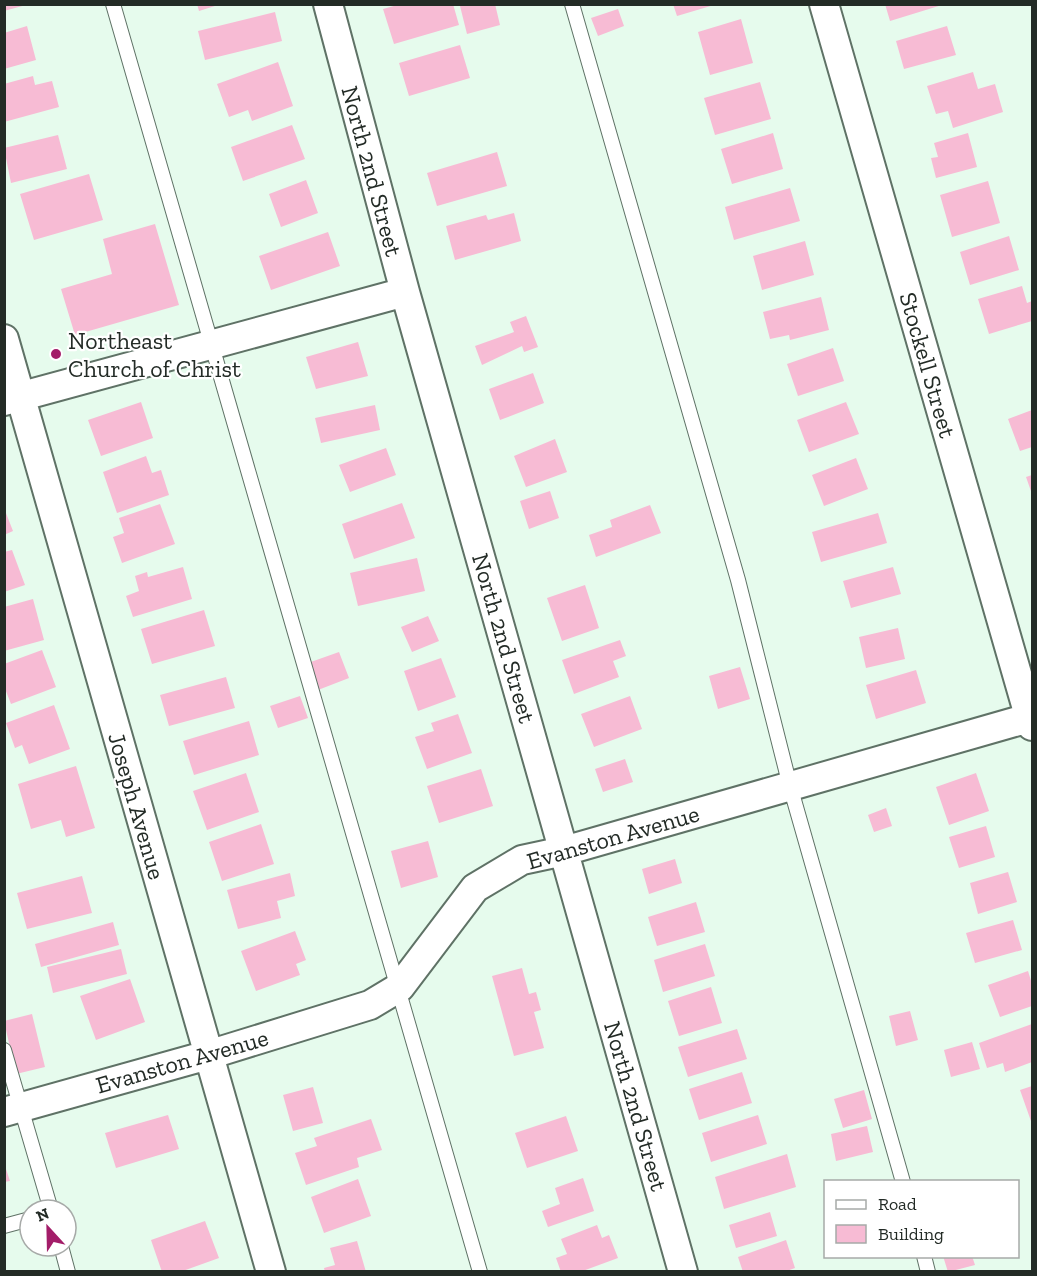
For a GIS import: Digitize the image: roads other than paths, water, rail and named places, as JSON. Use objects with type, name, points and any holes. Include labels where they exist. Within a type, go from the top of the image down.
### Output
[{"type":"street","name":"North 2nd Street","points":[[328,4],[405,292],[683,1272]]},
{"type":"street","name":"Stockell Street","points":[[824,4],[1032,721]]},
{"type":"street","points":[[12,398],[405,292]]},
{"type":"street","name":"Joseph Avenue","points":[[4,339],[12,398],[271,1272]]},
{"type":"street","name":"Evanston Avenue","points":[[13,1109],[208,1055],[370,1005],[399,987],[475,888],[522,860],[564,851],[790,786],[1032,721]]},
{"type":"lane","points":[[113,4],[480,1272]]},
{"type":"lane","points":[[572,4],[738,580],[790,786],[902,1180]]},
{"type":"lane","points":[[4,1050],[13,1109],[46,1198]]},
{"type":"place","name":"Northeast Church of Christ","points":[[56,354]]}]
